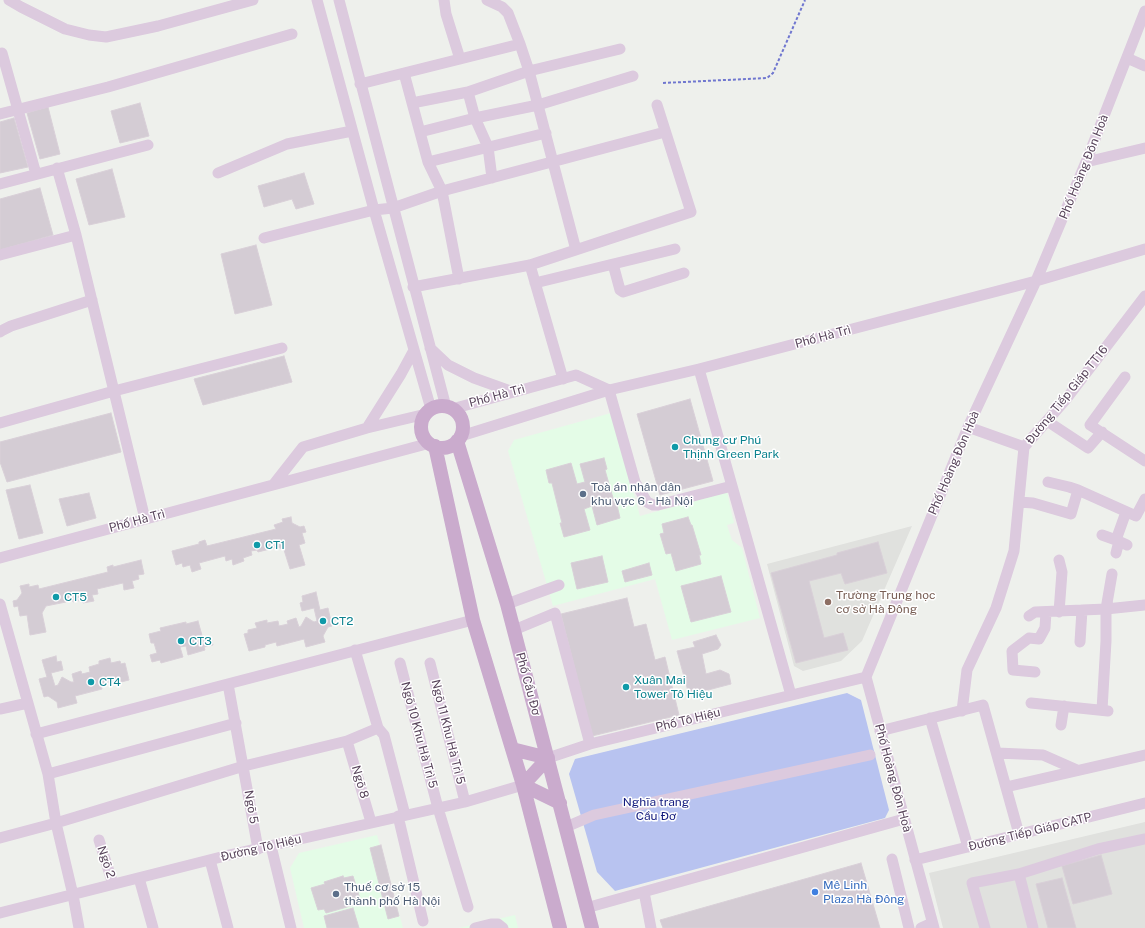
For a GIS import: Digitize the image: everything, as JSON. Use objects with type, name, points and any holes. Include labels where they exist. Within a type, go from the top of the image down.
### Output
[{"type":"main road","points":[[433,445],[447,447],[459,439],[463,424],[457,412],[449,408],[438,407],[429,412],[423,420],[423,434],[433,445],[473,620],[523,785],[560,928]]},
{"type":"main road","name":"Phố Cầu Đơ","points":[[459,439],[507,604],[592,928]]},
{"type":"main road","points":[[512,749],[548,758]]},
{"type":"main road","name":"Phố Tô Hiệu","points":[[523,785],[548,758]]},
{"type":"main road","points":[[523,785],[560,803]]},
{"type":"street","points":[[9,0],[65,29],[89,36],[106,37],[158,26],[253,0]]},
{"type":"street","points":[[274,484],[303,448],[367,428],[429,412],[414,350],[352,131],[317,0]]},
{"type":"street","points":[[339,0],[429,347],[449,408]]},
{"type":"street","points":[[444,0],[446,14],[460,59]]},
{"type":"street","points":[[487,0],[502,6],[508,13],[520,44],[554,162],[576,250]]},
{"type":"street","name":"Phố Hoàng Đôn Hoà","points":[[933,926],[866,677],[968,427],[1036,281],[1086,162],[1145,11]]},
{"type":"street","points":[[0,114],[108,87],[292,34]]},
{"type":"street","points":[[360,84],[520,44]]},
{"type":"street","points":[[412,103],[468,92],[529,71],[620,49]]},
{"type":"street","points":[[2,53],[36,174]]},
{"type":"street","points":[[1127,58],[1145,66]]},
{"type":"street","points":[[404,73],[428,162],[442,191],[459,279]]},
{"type":"street","points":[[420,132],[475,118],[538,105],[633,76]]},
{"type":"street","points":[[468,92],[475,118],[488,147],[492,178]]},
{"type":"street","points":[[413,287],[530,265],[691,212],[657,105]]},
{"type":"street","points":[[218,173],[287,144],[352,131]]},
{"type":"street","points":[[264,238],[374,210],[393,208],[442,191],[665,132]]},
{"type":"street","points":[[428,162],[546,133]]},
{"type":"street","points":[[0,184],[148,145]]},
{"type":"street","points":[[1086,162],[1145,148]]},
{"type":"street","points":[[57,168],[76,235],[145,519]]},
{"type":"street","points":[[0,255],[76,235]]},
{"type":"street","points":[[535,283],[675,248]]},
{"type":"street","name":"Phố Hà Trì","points":[[459,439],[610,390],[699,369],[1036,281],[1145,249]]},
{"type":"street","points":[[614,264],[620,290],[623,292],[684,273]]},
{"type":"street","points":[[530,265],[563,379]]},
{"type":"street","name":"Đường Tiếp Giáp TT16","points":[[962,711],[967,670],[996,608],[1014,551],[1024,447],[1067,398],[1145,296]]},
{"type":"street","points":[[0,332],[11,326],[92,300]]},
{"type":"street","points":[[429,347],[448,365],[474,378],[513,392]]},
{"type":"street","points":[[0,423],[114,391],[282,348]]},
{"type":"street","points":[[367,428],[401,374],[414,350]]},
{"type":"street","points":[[699,369],[791,695]]},
{"type":"street","name":"Phố Hà Trì","points":[[449,408],[576,375],[610,390]]},
{"type":"street","points":[[1125,377],[1090,425],[1144,458]]},
{"type":"street","points":[[610,390],[635,482],[647,502],[653,505],[658,505],[732,486]]},
{"type":"street","points":[[1047,421],[1088,448],[1102,432]]},
{"type":"street","points":[[968,427],[1024,447]]},
{"type":"street","name":"Phố Hà Trì","points":[[0,558],[274,484],[433,445]]},
{"type":"street","points":[[1048,482],[1078,490],[1136,516],[1145,499]]},
{"type":"street","points":[[1019,502],[1034,503],[1071,514],[1078,490]]},
{"type":"street","points":[[1116,553],[1121,542],[1126,512]]},
{"type":"street","points":[[1102,535],[1121,542]]},
{"type":"street","points":[[1059,560],[1062,572],[1059,612]]},
{"type":"street","points":[[1031,703],[1105,711],[1106,609],[1112,574]]},
{"type":"street","points":[[507,604],[559,585]]},
{"type":"street","points":[[0,604],[48,774],[56,823],[73,895],[79,928]]},
{"type":"street","points":[[1029,616],[1035,612],[1059,612],[1145,605]]},
{"type":"street","points":[[1080,642],[1082,610]]},
{"type":"street","points":[[1035,672],[1013,670],[1012,651],[1029,638],[1040,639],[1045,628],[1046,612]]},
{"type":"street","points":[[514,630],[555,613],[590,744]]},
{"type":"street","points":[[36,734],[473,620]]},
{"type":"street","points":[[355,650],[378,728],[384,735],[423,921]]},
{"type":"street","name":"Ngõ 10 Khu Hà Trì 5","points":[[400,663],[438,808],[468,907]]},
{"type":"street","name":"Ngõ 11 Khu Hà Trì 5","points":[[430,663],[465,802]]},
{"type":"street","name":"Phố Tô Hiệu","points":[[548,758],[590,744],[866,677]]},
{"type":"street","name":"Ngõ 5","points":[[228,684],[258,849]]},
{"type":"street","points":[[0,709],[28,703]]},
{"type":"street","points":[[880,731],[983,705],[1019,834]]},
{"type":"street","points":[[1061,725],[1064,706]]},
{"type":"street","points":[[930,718],[968,847]]},
{"type":"street","points":[[48,774],[236,724]]},
{"type":"street","points":[[0,838],[56,823],[244,766],[347,741],[378,728]]},
{"type":"street","name":"Ngõ 8","points":[[347,741],[371,822]]},
{"type":"street","points":[[997,753],[1043,756],[1077,770]]},
{"type":"street","points":[[566,827],[594,815],[870,755]]},
{"type":"street","points":[[1006,787],[1145,755]]},
{"type":"street","name":"Đường Tô Hiệu","points":[[0,913],[210,860],[371,822],[465,802],[523,785]]},
{"type":"street","name":"Đường Tiếp Giáp CATP","points":[[915,860],[1145,803]]},
{"type":"street","points":[[586,908],[904,819]]},
{"type":"street","points":[[985,928],[972,883],[1019,874],[1098,849],[1145,839]]},
{"type":"street","name":"Ngõ 2","points":[[99,840],[113,884]]},
{"type":"street","points":[[271,846],[290,928]]},
{"type":"street","points":[[892,859],[909,928]]},
{"type":"street","points":[[210,860],[228,928]]},
{"type":"street","points":[[1019,874],[1033,928]]},
{"type":"street","points":[[139,878],[154,928]]},
{"type":"street","points":[[644,892],[651,928]]},
{"type":"street","points":[[476,928],[491,924],[498,924],[503,928]]},
{"type":"street","points":[[921,928],[933,926]]},
{"type":"path","points":[[663,84],[767,78],[773,73],[805,0]]},
{"type":"shaded area","points":[[611,413],[640,516],[727,492],[734,523],[727,525],[732,540],[742,548],[760,618],[672,640],[655,579],[553,606],[508,451],[514,440]]},
{"type":"shaded area","name":"Trường Trung học cơ sở Hà Đông","points":[[912,526],[862,641],[841,661],[803,671],[794,666],[767,564]]},
{"type":"shaded area","points":[[1145,822],[1145,928],[943,928],[929,873]]},
{"type":"shaded area","points":[[377,835],[403,928],[304,928],[290,868],[299,853]]},
{"type":"shaded area","points":[[515,915],[518,928],[459,928]]},
{"type":"green space","name":"Nghĩa trang Cầu Đơ","points":[[847,693],[861,700],[889,810],[885,818],[615,891],[597,872],[569,774],[575,759]]},
{"type":"building","points":[[140,103],[149,136],[120,143],[111,111]]},
{"type":"building","points":[[48,107],[60,154],[40,159],[27,113]]},
{"type":"building","points":[[14,118],[28,167],[0,173],[0,122]]},
{"type":"building","points":[[112,169],[125,217],[89,225],[76,179]]},
{"type":"building","points":[[304,173],[314,204],[296,209],[292,199],[264,207],[258,186]]},
{"type":"building","points":[[40,188],[53,235],[0,250],[0,199]]},
{"type":"building","points":[[256,245],[272,305],[235,314],[221,254]]},
{"type":"building","points":[[284,356],[292,382],[203,405],[194,379]]},
{"type":"building","name":"Chung cư Phú Thịnh Green Park","points":[[690,399],[713,481],[660,495],[637,414]]},
{"type":"building","points":[[111,413],[121,452],[7,482],[0,462],[0,442]]},
{"type":"building","name":"Toà án nhân dân khu vực 6 - Hà Nội","points":[[604,458],[607,469],[605,470],[620,518],[597,525],[592,506],[584,509],[590,530],[564,537],[552,483],[549,483],[546,470],[571,463],[577,484],[585,482],[580,464]]},
{"type":"building","points":[[30,485],[43,533],[19,539],[6,490]]},
{"type":"building","points":[[89,493],[96,518],[67,526],[59,499]]},
{"type":"building","name":"CT1","points":[[291,517],[292,523],[300,527],[304,526],[306,532],[302,533],[305,543],[299,545],[305,565],[290,569],[284,550],[278,547],[258,552],[257,550],[251,551],[252,555],[243,558],[244,561],[233,565],[232,559],[226,561],[225,556],[199,563],[201,569],[192,572],[190,565],[183,567],[182,563],[176,565],[172,551],[199,544],[199,542],[205,540],[207,546],[276,529],[274,525],[283,522],[282,519]]},
{"type":"building","points":[[688,517],[701,555],[699,555],[701,564],[676,571],[671,553],[666,554],[660,534],[664,533],[662,524]]},
{"type":"building","points":[[878,542],[887,573],[845,584],[841,573],[809,581],[824,638],[843,633],[848,650],[796,663],[771,573]]},
{"type":"building","points":[[602,556],[608,582],[577,589],[571,563]]},
{"type":"building","name":"CT5","points":[[141,560],[144,574],[138,575],[139,579],[132,581],[134,588],[124,590],[123,583],[97,589],[98,594],[92,595],[94,601],[83,603],[82,600],[73,602],[72,598],[66,599],[66,602],[46,606],[42,613],[46,632],[30,635],[27,615],[20,616],[18,606],[14,607],[13,601],[17,600],[22,593],[20,586],[29,584],[29,587],[38,585],[39,589],[108,572],[107,567],[113,565],[113,567]]},
{"type":"building","points":[[649,563],[652,575],[625,582],[622,571]]},
{"type":"building","points":[[721,576],[731,612],[691,622],[681,586]]},
{"type":"building","name":"CT2","points":[[316,592],[320,610],[328,608],[332,626],[328,627],[323,636],[325,642],[306,647],[304,639],[277,646],[276,642],[265,645],[265,647],[249,651],[244,634],[248,633],[248,630],[257,628],[255,623],[267,620],[267,623],[278,621],[279,626],[288,624],[287,621],[296,618],[299,627],[306,617],[314,622],[317,621],[314,608],[302,611],[300,603],[303,602],[302,596]]},
{"type":"building","name":"Xuân Mai Tower Tô Hiệu","points":[[627,598],[634,627],[646,624],[655,660],[665,657],[679,715],[592,736],[561,614]]},
{"type":"building","name":"CT3","points":[[198,621],[203,639],[211,637],[213,645],[204,647],[205,650],[188,655],[186,646],[180,647],[183,657],[161,663],[160,660],[152,662],[150,655],[157,653],[154,643],[151,643],[149,634],[161,631],[160,628]]},
{"type":"building","points":[[716,635],[721,645],[718,649],[702,654],[706,674],[720,670],[729,674],[731,684],[689,695],[677,651],[695,647],[693,642]]},
{"type":"building","name":"CT4","points":[[56,656],[57,662],[61,661],[63,670],[51,673],[55,686],[58,685],[62,677],[74,682],[72,674],[81,671],[82,674],[90,672],[89,667],[99,664],[99,661],[110,658],[111,663],[120,661],[121,664],[125,663],[129,680],[113,684],[112,682],[101,684],[102,689],[75,696],[77,703],[58,708],[57,702],[48,696],[44,697],[39,679],[47,677],[42,660]]},
{"type":"building","points":[[381,845],[399,916],[388,919],[370,848]]},
{"type":"building","points":[[1101,855],[1112,894],[1073,904],[1062,866]]},
{"type":"building","name":"Mê Linh Plaza Hà Đông","points":[[861,863],[880,928],[663,928],[660,920]]},
{"type":"building","name":"Thuế cơ sở 15 thành phố Hà Nội","points":[[343,876],[344,878],[353,876],[360,899],[353,901],[354,905],[326,913],[324,909],[318,910],[311,888]]},
{"type":"building","points":[[1062,878],[1076,928],[1048,928],[1036,884]]},
{"type":"building","points":[[353,908],[359,928],[327,928],[324,916]]},
{"type":"place","name":"Chung cư Phú Thịnh Green Park","points":[[675,447]]},
{"type":"place","name":"Toà án nhân dân khu vực 6 - Hà Nội","points":[[583,494]]},
{"type":"place","name":"CT1","points":[[257,545]]},
{"type":"place","name":"CT5","points":[[56,597]]},
{"type":"place","name":"Trường Trung học cơ sở Hà Đông","points":[[828,602]]},
{"type":"place","name":"CT2","points":[[323,621]]},
{"type":"place","name":"CT3","points":[[181,641]]},
{"type":"place","name":"CT4","points":[[91,682]]},
{"type":"place","name":"Xuân Mai Tower Tô Hiệu","points":[[626,687]]},
{"type":"place","name":"Mê Linh Plaza Hà Đông","points":[[815,892]]},
{"type":"place","name":"Thuế cơ sở 15 thành phố Hà Nội","points":[[336,894]]}]
